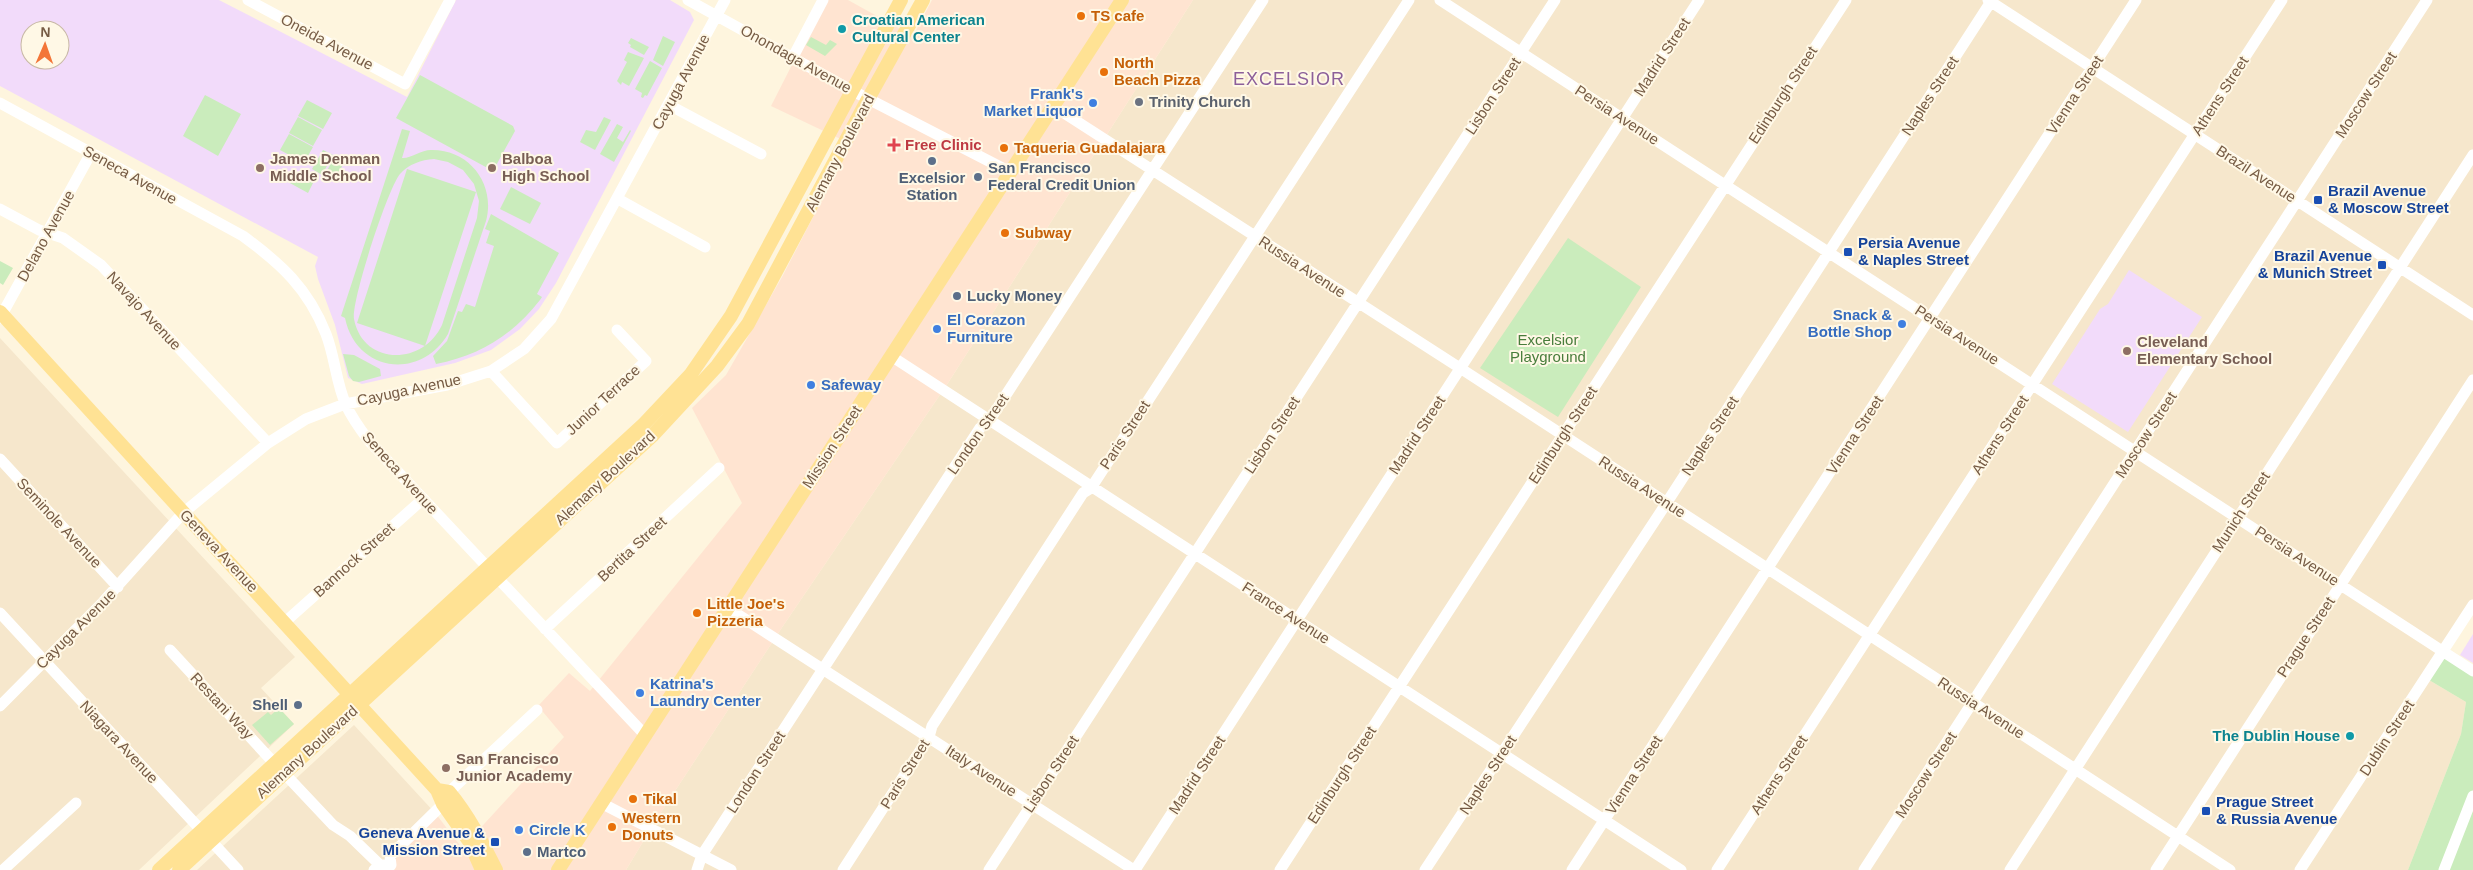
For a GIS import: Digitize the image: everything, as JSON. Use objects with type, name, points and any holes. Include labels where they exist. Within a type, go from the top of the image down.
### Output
[{"type":"main road","name":"Alemany Boulevard","points":[[279,768],[360,706],[643,425],[691,374],[730,316],[901,0]]},
{"type":"main road","name":"Alemany Boulevard","points":[[159,870],[206,836],[279,768],[349,694],[653,435],[717,366],[748,324],[923,0]]},
{"type":"main road","name":"Mission Street","points":[[558,870],[1122,0]]},
{"type":"main road","name":"Geneva Avenue","points":[[1,314],[360,706],[443,795],[470,818],[496,870]]},
{"type":"main road","name":"Geneva Avenue","points":[[443,795],[482,870]]},
{"type":"main road","name":"Alemany Boulevard","points":[[179,870],[206,836]]},
{"type":"street","name":"Oneida Avenue","points":[[248,0],[405,84],[450,0]]},
{"type":"street","name":"Onondaga Avenue","points":[[688,0],[851,90],[1010,172]]},
{"type":"street","name":"Cayuga Avenue","points":[[0,706],[118,587],[183,513],[268,443],[306,419],[345,404],[447,385],[491,371],[524,349],[551,319],[725,0]]},
{"type":"street","points":[[793,57],[823,0]]},
{"type":"street","name":"London Street","points":[[697,870],[702,855],[980,428],[989,421],[1262,0]]},
{"type":"street","name":"Paris Street","points":[[843,870],[929,736],[932,726],[942,709],[1083,493],[1091,488],[1409,0]]},
{"type":"street","name":"Persia Avenue","points":[[1440,0],[2473,671]]},
{"type":"street","name":"Lisbon Street","points":[[988,870],[1555,0]]},
{"type":"street","name":"Madrid Street","points":[[1134,870],[1699,0]]},
{"type":"street","name":"Edinburgh Street","points":[[1280,870],[1846,0]]},
{"type":"street","name":"Vienna Street","points":[[1572,870],[2136,0]]},
{"type":"street","name":"Athens Street","points":[[1717,870],[2282,0]]},
{"type":"street","name":"Moscow Street","points":[[1864,870],[2427,0]]},
{"type":"street","name":"Brazil Avenue","points":[[1990,1],[2473,315]]},
{"type":"street","name":"Naples Street","points":[[1425,870],[1666,503],[1990,1]]},
{"type":"street","name":"Seneca Avenue","points":[[0,103],[243,236],[277,261],[306,295],[326,335],[345,404],[369,441],[492,574],[646,735]]},
{"type":"street","points":[[669,105],[761,154]]},
{"type":"street","name":"Russia Avenue","points":[[1053,106],[1460,368],[2230,870]]},
{"type":"street","name":"Delano Avenue","points":[[1,314],[90,153]]},
{"type":"street","name":"Munich Street","points":[[2010,870],[2473,155]]},
{"type":"street","points":[[618,199],[705,247]]},
{"type":"street","name":"Navajo Avenue","points":[[0,209],[63,238],[101,265],[268,443]]},
{"type":"street","name":"Junior Terrace","points":[[491,371],[557,443],[646,361],[617,330]]},
{"type":"street","name":"France Avenue","points":[[891,356],[1091,488],[1681,870]]},
{"type":"street","name":"Prague Street","points":[[2156,870],[2473,380]]},
{"type":"street","name":"Seminole Avenue","points":[[0,459],[118,587]]},
{"type":"street","name":"Bertita Street","points":[[545,629],[719,468]]},
{"type":"street","name":"Bannock Street","points":[[285,622],[423,499]]},
{"type":"street","name":"Dublin Street","points":[[2300,870],[2473,606]]},
{"type":"street","name":"Italy Avenue","points":[[728,608],[1134,870]]},
{"type":"street","name":"Niagara Avenue","points":[[0,613],[238,870]]},
{"type":"street","name":"Restani Way","points":[[170,650],[333,825],[350,836],[377,867]]},
{"type":"street","points":[[377,867],[391,865],[390,856],[443,795],[537,710]]},
{"type":"street","points":[[2444,870],[2473,796]]},
{"type":"street","points":[[3,870],[76,802]]},
{"type":"street","points":[[601,803],[731,870]]},
{"type":"shaded area","points":[[0,0],[219,0],[407,97],[456,0],[670,0],[690,12],[694,20],[556,283],[539,309],[520,329],[491,350],[455,363],[362,384],[348,378],[335,325],[318,279],[315,266],[318,257],[0,86]]},
{"type":"shaded area","points":[[825,0],[848,0],[913,36],[932,0],[1193,0],[948,383],[783,626],[658,817],[626,870],[390,870],[388,868],[436,814],[462,848],[564,737],[538,706],[569,673],[590,691],[742,503],[692,408],[726,375],[782,277],[851,144],[771,106]]},
{"type":"shaded area","points":[[1193,0],[2473,0],[2473,601],[2429,680],[2466,702],[2461,734],[2408,870],[626,870],[658,817],[783,626],[948,383]]},
{"type":"shaded area","name":"Cleveland Elementary School","points":[[2129,270],[2202,317],[2128,432],[2052,384],[2100,309],[2108,304]]},
{"type":"shaded area","points":[[0,338],[295,657],[261,688],[294,724],[139,870],[0,870]]},
{"type":"shaded area","points":[[2473,634],[2473,663],[2460,655]]},
{"type":"shaded area","points":[[354,725],[436,814],[389,868],[390,870],[197,870]]},
{"type":"green space","points":[[663,36],[675,42],[663,66],[653,60]]},
{"type":"green space","points":[[811,37],[826,45],[830,40],[837,44],[825,56],[806,45]]},
{"type":"green space","points":[[631,38],[649,47],[644,55],[630,47],[631,45],[628,43]]},
{"type":"green space","points":[[628,52],[644,58],[629,86],[622,82],[621,85],[617,81],[627,62],[624,60]]},
{"type":"green space","points":[[650,61],[662,68],[647,96],[645,95],[643,98],[641,97],[642,93],[635,89]]},
{"type":"green space","points":[[420,75],[513,126],[515,131],[493,171],[396,118]]},
{"type":"green space","points":[[205,95],[241,114],[218,156],[183,136]]},
{"type":"green space","points":[[307,100],[332,113],[323,129],[298,116]]},
{"type":"green space","points":[[298,117],[322,130],[313,146],[289,133]]},
{"type":"green space","points":[[604,117],[611,120],[595,150],[580,142],[586,130],[596,132]]},
{"type":"green space","points":[[617,124],[623,127],[617,138],[623,142],[631,131],[614,162],[600,154]]},
{"type":"green space","points":[[402,129],[410,131],[402,158],[431,150],[445,151],[457,155],[468,162],[477,171],[487,194],[486,221],[448,334],[436,349],[422,359],[406,364],[390,364],[375,359],[362,350],[351,336],[345,318],[341,316]],"holes":[[[434,159],[448,162],[463,170],[474,184],[479,201],[477,218],[442,325],[433,338],[422,348],[408,354],[394,355],[381,352],[369,346],[360,334],[354,319],[358,291],[379,221],[400,174],[411,165],[424,160]]]},
{"type":"green space","points":[[289,134],[313,147],[304,163],[280,150]]},
{"type":"green space","points":[[323,150],[333,155],[322,175],[312,169]]},
{"type":"green space","points":[[335,156],[345,161],[334,181],[324,176]]},
{"type":"green space","points":[[407,169],[476,192],[425,346],[357,323]]},
{"type":"green space","points":[[293,172],[313,183],[308,193],[288,182]]},
{"type":"green space","points":[[511,187],[541,203],[530,224],[500,209]]},
{"type":"green space","points":[[491,214],[559,253],[537,294],[542,297],[530,312],[507,334],[467,356],[436,364],[433,356],[447,341],[458,311],[462,312],[466,304],[475,307],[494,246],[486,243],[490,231],[485,229]]},
{"type":"green space","name":"Excelsior Playground","points":[[1568,238],[1641,287],[1558,417],[1480,368]]},
{"type":"green space","points":[[0,261],[13,268],[3,285],[0,283]]},
{"type":"green space","points":[[343,354],[354,355],[380,369],[381,376],[359,382],[353,381],[349,376]]},
{"type":"green space","points":[[2444,655],[2473,674],[2473,870],[2408,870],[2461,734],[2466,702],[2429,680]]},
{"type":"green space","points":[[279,708],[294,724],[270,745],[252,725],[268,712],[271,715]]},
{"type":"place","name":"TS cafe","points":[[1081,16]]},
{"type":"place","name":"Croatian American Cultural Center","points":[[842,29]]},
{"type":"place","name":"North Beach Pizza","points":[[1104,72]]},
{"type":"place","name":"Trinity Church","points":[[1139,102]]},
{"type":"place","name":"Frank's Market Liquor","points":[[1093,103]]},
{"type":"place","name":"Free Clinic","points":[[894,145]]},
{"type":"place","name":"Taqueria Guadalajara","points":[[1004,148]]},
{"type":"place","name":"Excelsior Station","points":[[932,161]]},
{"type":"place","name":"James Denman Middle School","points":[[260,168]]},
{"type":"place","name":"Balboa High School","points":[[492,168]]},
{"type":"place","name":"San Francisco Federal Credit Union","points":[[978,177]]},
{"type":"place","name":"Brazil Avenue & Moscow Street","points":[[2318,200]]},
{"type":"place","name":"Subway","points":[[1005,233]]},
{"type":"place","name":"Persia Avenue & Naples Street","points":[[1848,252]]},
{"type":"place","name":"Brazil Avenue & Munich Street","points":[[2382,265]]},
{"type":"place","name":"Lucky Money","points":[[957,296]]},
{"type":"place","name":"Snack & Bottle Shop","points":[[1902,324]]},
{"type":"place","name":"El Corazon Furniture","points":[[937,329]]},
{"type":"place","name":"Cleveland Elementary School","points":[[2127,351]]},
{"type":"place","name":"Safeway","points":[[811,385]]},
{"type":"place","name":"Little Joe's Pizzeria","points":[[697,613]]},
{"type":"place","name":"Katrina's Laundry Center","points":[[640,693]]},
{"type":"place","name":"Shell","points":[[298,705]]},
{"type":"place","name":"The Dublin House","points":[[2350,736]]},
{"type":"place","name":"San Francisco Junior Academy","points":[[446,768]]},
{"type":"place","name":"Tikal","points":[[633,799]]},
{"type":"place","name":"Prague Street & Russia Avenue","points":[[2206,811]]},
{"type":"place","name":"Western Donuts","points":[[612,827]]},
{"type":"place","name":"Circle K","points":[[519,830]]},
{"type":"place","name":"Geneva Avenue & Mission Street","points":[[495,842]]},
{"type":"place","name":"Martco","points":[[527,852]]},
{"type":"district","name":"EXCELSIOR","points":[[1289,79]]}]
